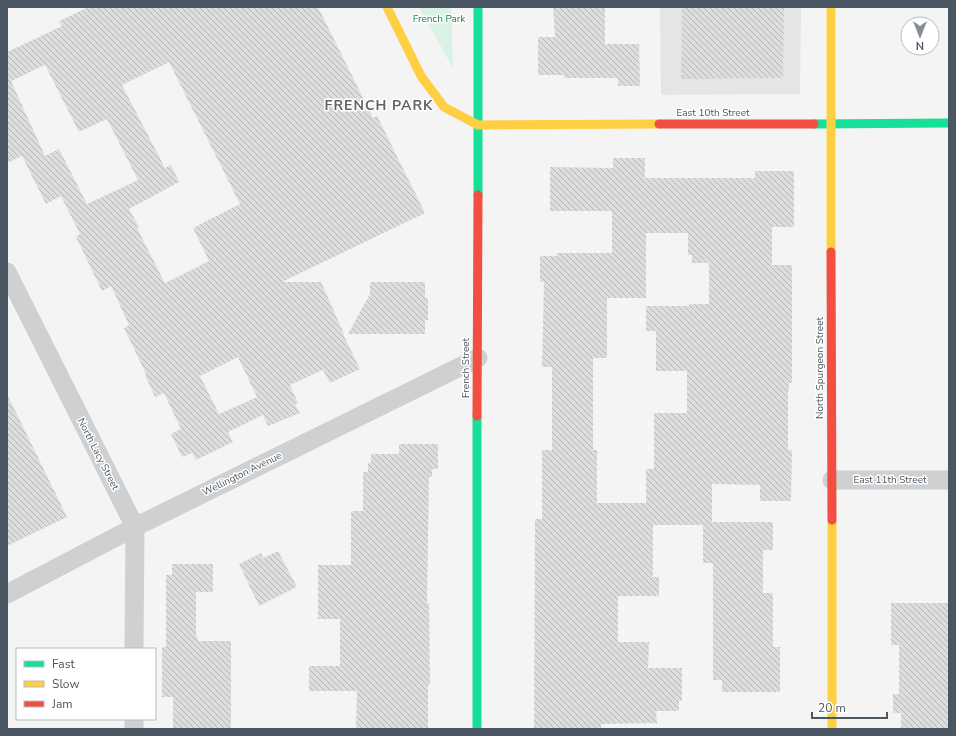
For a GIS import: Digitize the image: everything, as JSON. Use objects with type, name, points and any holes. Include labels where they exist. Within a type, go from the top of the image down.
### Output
[{"type":"street","points":[[387,7],[420,76],[444,107],[478,125]]},
{"type":"street","name":"French Street","points":[[477,729],[478,7]]},
{"type":"street","name":"North Spurgeon Street","points":[[831,7],[832,729]]},
{"type":"street","name":"East 10th Street","points":[[478,125],[949,123]]},
{"type":"street","name":"North Lacy Street","points":[[7,272],[135,527],[134,648]]},
{"type":"street","name":"Wellington Avenue","points":[[7,594],[135,527],[478,358]]},
{"type":"street","name":"East 11th Street","points":[[832,480],[949,480]]},
{"type":"shaded area","points":[[660,7],[801,7],[800,94],[661,95]]},
{"type":"green space","name":"French Park","points":[[419,7],[451,7],[453,68]]},
{"type":"building","points":[[89,7],[318,7],[373,118],[377,116],[425,213],[282,282],[321,282],[360,369],[330,383],[323,370],[290,385],[298,403],[295,404],[300,413],[268,426],[263,415],[228,432],[233,442],[196,460],[192,453],[182,457],[171,434],[181,429],[164,393],[155,397],[145,375],[146,374],[124,328],[129,325],[111,286],[102,291],[76,237],[80,234],[61,196],[46,204],[22,156],[7,163],[7,52],[62,26],[59,21]],"holes":[[[169,62],[240,204],[193,228],[209,261],[165,283],[129,209],[179,182],[171,165],[165,168],[122,85]],[[45,65],[79,132],[107,119],[138,180],[87,204],[59,149],[45,156],[11,81]],[[238,357],[257,397],[219,414],[200,376]]]},
{"type":"building","points":[[553,7],[605,7],[605,44],[639,44],[640,86],[618,86],[618,78],[564,78],[564,75],[538,75],[538,37],[555,37]]},
{"type":"building","points":[[682,7],[784,7],[783,78],[681,79]]},
{"type":"building","points":[[613,158],[645,158],[645,178],[755,178],[755,171],[794,171],[794,227],[772,227],[772,265],[792,265],[792,383],[789,383],[788,391],[788,450],[792,450],[791,501],[760,501],[760,485],[712,484],[712,522],[773,522],[773,550],[763,550],[763,593],[773,593],[773,647],[780,647],[780,692],[722,692],[722,680],[713,680],[713,563],[703,563],[703,525],[653,525],[653,577],[659,577],[659,596],[618,596],[618,642],[649,642],[648,668],[682,668],[682,701],[679,701],[679,711],[656,711],[657,723],[601,724],[601,729],[534,729],[535,519],[542,519],[542,450],[552,450],[552,367],[542,367],[544,282],[540,282],[540,256],[557,256],[557,253],[612,253],[612,211],[550,211],[550,167],[613,168]],"holes":[[[646,233],[688,233],[688,255],[692,255],[692,263],[709,263],[709,304],[689,304],[689,306],[646,306],[646,331],[656,331],[656,371],[687,371],[687,413],[654,413],[654,469],[646,469],[646,503],[597,503],[597,450],[593,450],[593,358],[607,358],[607,298],[646,298]]]},
{"type":"building","points":[[370,282],[425,282],[425,298],[428,298],[428,320],[425,320],[425,334],[348,334],[370,294]]},
{"type":"building","points":[[7,394],[67,517],[7,546]]},
{"type":"building","points":[[399,444],[438,444],[438,469],[432,469],[432,477],[429,477],[427,603],[429,603],[430,685],[428,685],[428,729],[356,729],[357,691],[309,691],[309,666],[340,666],[340,619],[318,619],[318,565],[351,565],[351,511],[363,511],[363,472],[368,472],[368,463],[371,463],[371,454],[399,454]]},
{"type":"building","points":[[278,551],[297,587],[259,606],[239,564],[261,553],[263,558]]},
{"type":"building","points":[[172,564],[213,564],[213,592],[196,592],[196,637],[198,637],[198,641],[231,641],[231,729],[173,729],[173,697],[162,697],[162,647],[166,647],[166,575],[172,575]]},
{"type":"building","points":[[891,603],[949,603],[949,729],[901,729],[901,713],[893,713],[893,694],[899,694],[899,645],[891,645]]},
{"type":"traffic: fast","points":[[478,7],[478,195]]},
{"type":"traffic: fast","points":[[814,124],[949,123]]},
{"type":"traffic: fast","points":[[477,416],[477,729]]},
{"type":"traffic: slow","points":[[387,7],[421,76],[444,107],[478,125],[659,124]]},
{"type":"traffic: slow","points":[[831,7],[831,252]]},
{"type":"traffic: slow","points":[[832,520],[832,729]]},
{"type":"traffic: jam","points":[[659,124],[814,124]]},
{"type":"traffic: jam","points":[[477,416],[478,195]]},
{"type":"traffic: jam","points":[[831,252],[832,520]]},
{"type":"district","name":"FRENCH PARK","points":[[379,105]]}]
